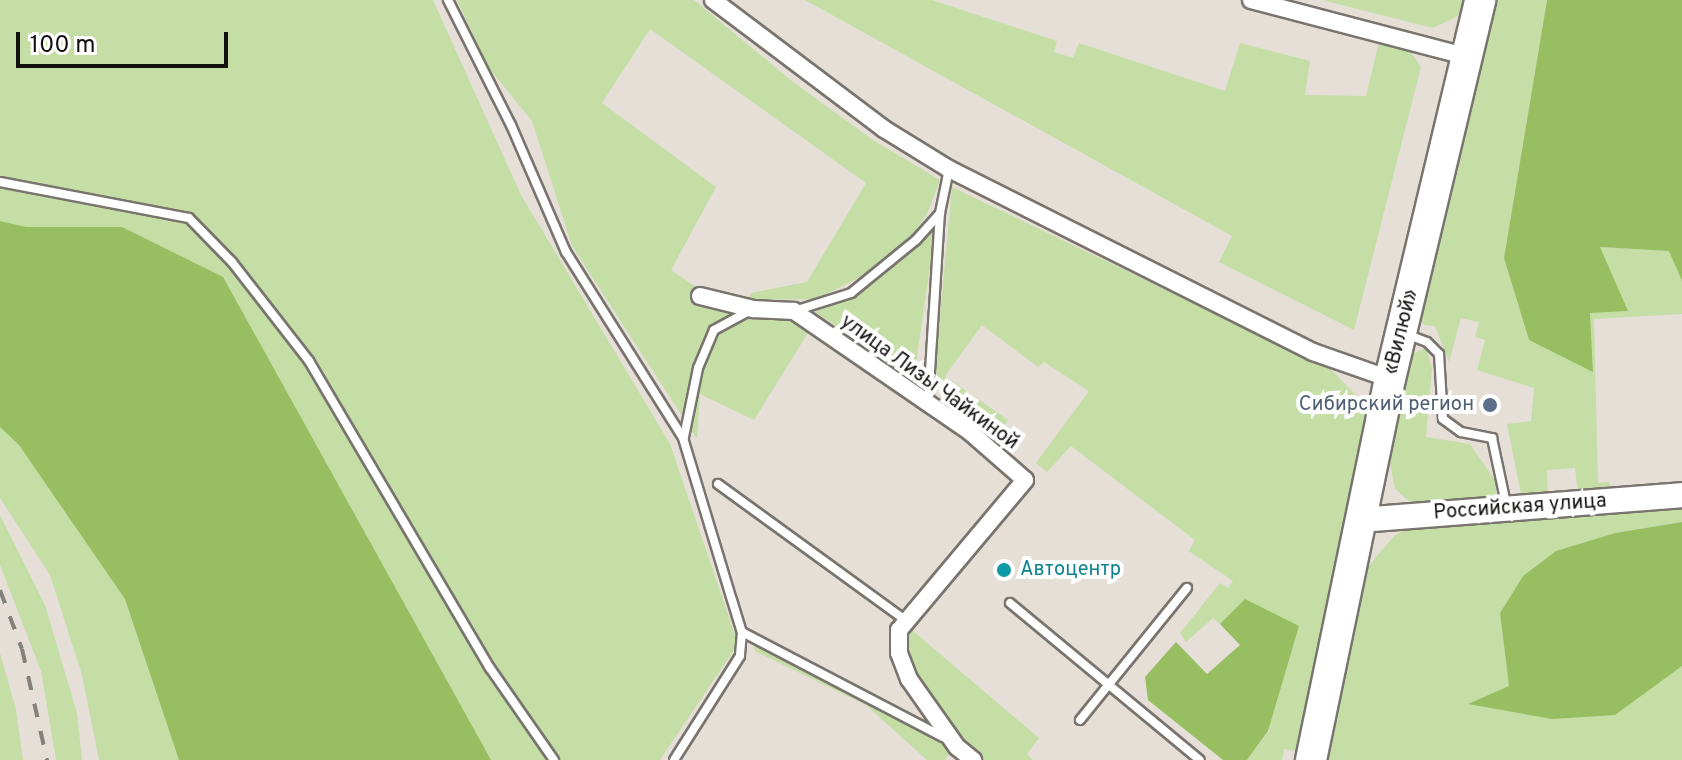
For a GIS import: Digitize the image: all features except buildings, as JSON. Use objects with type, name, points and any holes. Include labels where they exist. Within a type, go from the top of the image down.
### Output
[{"type":"highway","name":"«Вилюй»","points":[[1311,760],[1390,379],[1480,0]]},
{"type":"street","points":[[713,0],[884,129],[949,169],[1313,352],[1390,379]]},
{"type":"street","points":[[1251,0],[1465,56]]},
{"type":"street","points":[[700,296],[753,309],[794,311]]},
{"type":"street","name":"улица Лизы Чайкиной","points":[[794,311],[928,403],[1025,480],[905,620]]},
{"type":"street","name":"Российская улица","points":[[1359,520],[1682,495]]},
{"type":"street","points":[[905,620],[898,639],[902,667],[957,747],[973,760]]},
{"type":"lane","points":[[448,0],[511,125],[566,252],[683,438],[742,632],[740,656],[674,760]]},
{"type":"lane","points":[[928,403],[940,213],[949,169]]},
{"type":"lane","points":[[0,182],[189,218],[232,262],[309,361],[490,668],[554,760]]},
{"type":"lane","points":[[794,311],[851,293],[940,213]]},
{"type":"lane","points":[[683,438],[698,368],[714,330],[753,309]]},
{"type":"lane","points":[[1401,332],[1427,342],[1439,354],[1441,408],[1449,425],[1492,438],[1506,510]]},
{"type":"lane","points":[[718,484],[905,620]]},
{"type":"lane","points":[[1080,720],[1187,588]]},
{"type":"lane","points":[[1010,603],[1200,760]]},
{"type":"lane","points":[[742,632],[957,747]]},
{"type":"green space","points":[[0,0],[433,0],[521,195],[670,444],[738,644],[660,760],[99,760],[82,675],[50,575],[0,498]]},
{"type":"green space","points":[[457,0],[694,0],[793,82],[873,140],[940,180],[928,212],[914,233],[859,278],[816,299],[748,300],[751,293],[807,282],[866,183],[650,29],[602,103],[716,187],[671,270],[702,291],[697,299],[715,308],[783,316],[808,333],[754,420],[700,394],[697,439],[572,246],[532,121],[489,68]]},
{"type":"green space","points":[[805,0],[932,0],[1057,41],[1054,52],[1073,58],[1079,43],[1225,91],[1240,43],[1310,61],[1305,95],[1366,96],[1379,42],[1410,51],[1421,67],[1354,330],[1219,262],[1232,236]]},
{"type":"green space","points":[[1322,0],[1463,0],[1458,16],[1433,28]]},
{"type":"green space","points":[[1493,0],[1547,0],[1504,258],[1529,340],[1593,371],[1590,312],[1627,311],[1599,247],[1670,251],[1682,281],[1682,314],[1594,319],[1598,483],[1609,482],[1610,491],[1578,493],[1575,468],[1547,470],[1548,494],[1521,494],[1507,424],[1531,421],[1534,388],[1477,370],[1485,340],[1475,337],[1479,322],[1461,318],[1449,362],[1435,326],[1424,325],[1420,317]]},
{"type":"green space","points":[[1547,0],[1682,0],[1682,281],[1669,251],[1600,247],[1628,311],[1590,313],[1593,372],[1529,340],[1504,258]]},
{"type":"green space","points":[[952,187],[1330,369],[1365,404],[1368,417],[1296,751],[1284,749],[1282,760],[1247,760],[1269,731],[1245,599],[1220,624],[1213,618],[1186,642],[1180,633],[1220,583],[1228,588],[1233,581],[1189,551],[1195,540],[1071,446],[1047,472],[1036,463],[1089,391],[1044,362],[1038,367],[982,325],[945,376],[1008,420],[1002,428],[940,382],[935,369]]},
{"type":"green space","points":[[0,221],[26,227],[122,227],[223,277],[491,760],[179,760],[125,599],[19,445],[0,427]]},
{"type":"green space","points":[[936,225],[914,377],[815,312],[864,290]]},
{"type":"green space","points":[[1426,348],[1432,369],[1426,437],[1470,444],[1497,483],[1495,498],[1414,505],[1395,489],[1389,458],[1412,354]]},
{"type":"green space","points":[[1682,505],[1682,522],[1615,533],[1556,551],[1523,576],[1500,613],[1509,686],[1614,715],[1682,666],[1682,760],[1326,760],[1366,569],[1395,535],[1409,528]]},
{"type":"green space","points":[[0,515],[45,605],[77,713],[82,760],[56,760],[41,671],[0,565]]},
{"type":"green space","points":[[1682,522],[1682,666],[1615,715],[1552,719],[1468,704],[1509,686],[1500,613],[1523,576],[1556,551],[1615,533]]},
{"type":"green space","points":[[1245,599],[1299,626],[1268,731],[1247,760],[1223,760],[1148,700],[1145,677],[1176,642],[1207,674],[1240,645],[1220,624]]},
{"type":"green space","points":[[906,625],[1039,738],[1027,754],[1033,760],[984,760],[957,738],[916,685],[903,645]]},
{"type":"green space","points":[[754,645],[886,708],[952,750],[945,760],[927,760],[866,705],[755,651]]},
{"type":"green space","points":[[0,653],[16,709],[23,760],[0,760]]},
{"type":"railway","points":[[0,590],[22,649],[47,760]]},
{"type":"place","name":"Сибирский регион","points":[[1490,405]]},
{"type":"place","name":"Автоцентр","points":[[1004,570]]}]
